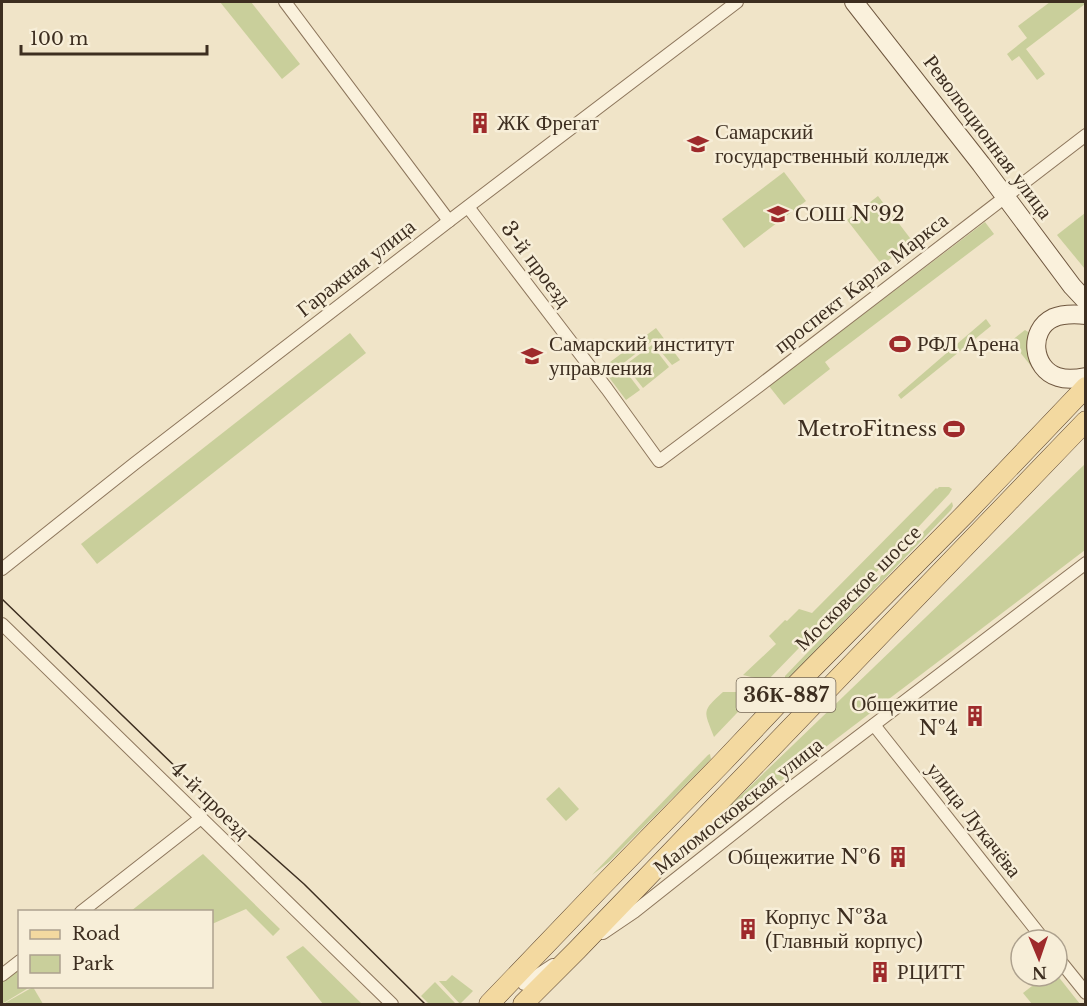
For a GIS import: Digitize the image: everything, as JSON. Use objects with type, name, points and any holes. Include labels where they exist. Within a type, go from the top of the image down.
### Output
[{"type":"main road","name":"Революционная улица","points":[[854,2],[981,164],[1072,286],[1086,301]]},
{"type":"main road","points":[[1086,315],[1065,315],[1054,318],[1038,333],[1035,344],[1038,359],[1046,371],[1059,378],[1086,377]]},
{"type":"main road","name":"Московское шоссе","points":[[489,1005],[1086,387]]},
{"type":"main road","name":"Московское шоссе","points":[[504,1005],[1086,402]]},
{"type":"main road","name":"36К-887","points":[[523,1005],[1086,421]]},
{"type":"street","points":[[285,2],[449,221]]},
{"type":"street","name":"Гаражная улица","points":[[2,569],[134,464],[737,2]]},
{"type":"street","name":"проспект Карла Маркса","points":[[659,461],[1086,135]]},
{"type":"street","name":"3-й проезд","points":[[468,207],[659,461]]},
{"type":"street","name":"Маломосковская улица","points":[[524,984],[634,912],[774,801],[1086,563]]},
{"type":"street","name":"4-й проезд","points":[[2,624],[392,1005]]},
{"type":"street","name":"улица Лукачёва","points":[[874,724],[1035,928]]},
{"type":"street","points":[[84,910],[201,818]]},
{"type":"street","points":[[2,975],[18,962]]},
{"type":"street","points":[[1069,972],[1086,993]]},
{"type":"green space","points":[[220,2],[251,2],[300,64],[282,79]]},
{"type":"green space","points":[[1050,2],[1084,2],[1085,4],[1026,49],[1045,74],[1037,80],[1019,56],[1012,61],[1007,54],[1027,38],[1018,26]]},
{"type":"green space","points":[[784,172],[806,201],[744,248],[722,219]]},
{"type":"green space","points":[[878,196],[913,242],[882,265],[847,220]]},
{"type":"green space","points":[[1085,213],[1085,269],[1057,235]]},
{"type":"green space","points":[[985,222],[994,234],[825,362],[830,369],[784,405],[769,386]]},
{"type":"green space","points":[[986,319],[991,326],[901,399],[898,395]]},
{"type":"green space","points":[[656,328],[680,360],[672,365],[652,341],[621,365],[640,390],[626,400],[602,368]]},
{"type":"green space","points":[[1025,330],[1033,335],[1033,364],[1031,366],[1011,341]]},
{"type":"green space","points":[[350,333],[366,353],[97,564],[81,544]]},
{"type":"green space","points":[[652,345],[669,367],[643,388],[625,365]]},
{"type":"green space","points":[[1085,464],[1085,550],[661,872]]},
{"type":"green space","points":[[939,487],[952,489],[872,577],[830,616],[767,681],[743,675],[776,644],[769,636],[785,620],[787,621],[799,609],[812,613]]},
{"type":"green space","points":[[952,502],[951,510],[790,677],[785,679],[785,676]]},
{"type":"green space","points":[[723,692],[757,692],[714,737],[706,712]]},
{"type":"green space","points":[[710,754],[711,759],[609,862],[592,875],[708,755]]},
{"type":"green space","points":[[559,787],[579,809],[566,821],[546,799]]},
{"type":"green space","points":[[203,854],[280,929],[273,936],[246,909],[213,924],[213,910],[132,910]]},
{"type":"green space","points":[[303,946],[362,1004],[323,1004],[286,957]]},
{"type":"green space","points":[[18,967],[18,988],[28,988],[2,1004],[2,980]]},
{"type":"green space","points":[[452,975],[473,991],[460,1004],[439,981],[446,981]]},
{"type":"green space","points":[[435,982],[456,1004],[429,1004],[421,996]]},
{"type":"green space","points":[[34,988],[43,1004],[3,1004]]},
{"type":"green space","points":[[1029,988],[1067,988],[1080,1004],[1032,1004],[1023,993]]},
{"type":"tram line","points":[[2,599],[215,805],[304,884],[425,1004]]},
{"type":"place","name":"ЖК Фрегат","points":[[480,123]]},
{"type":"place","name":"Самарский государственный колледж","points":[[698,144]]},
{"type":"place","name":"СОШ №92","points":[[778,214]]},
{"type":"place","name":"РФЛ Арена","points":[[900,344]]},
{"type":"place","name":"Самарский институт управления","points":[[532,356]]},
{"type":"place","name":"MetroFitness","points":[[954,429]]},
{"type":"place","name":"Общежитие №4","points":[[975,716]]},
{"type":"place","name":"Общежитие №6","points":[[898,857]]},
{"type":"place","name":"Корпус №3a (Главный корпус)","points":[[748,929]]},
{"type":"place","name":"РЦИТТ","points":[[880,972]]}]
